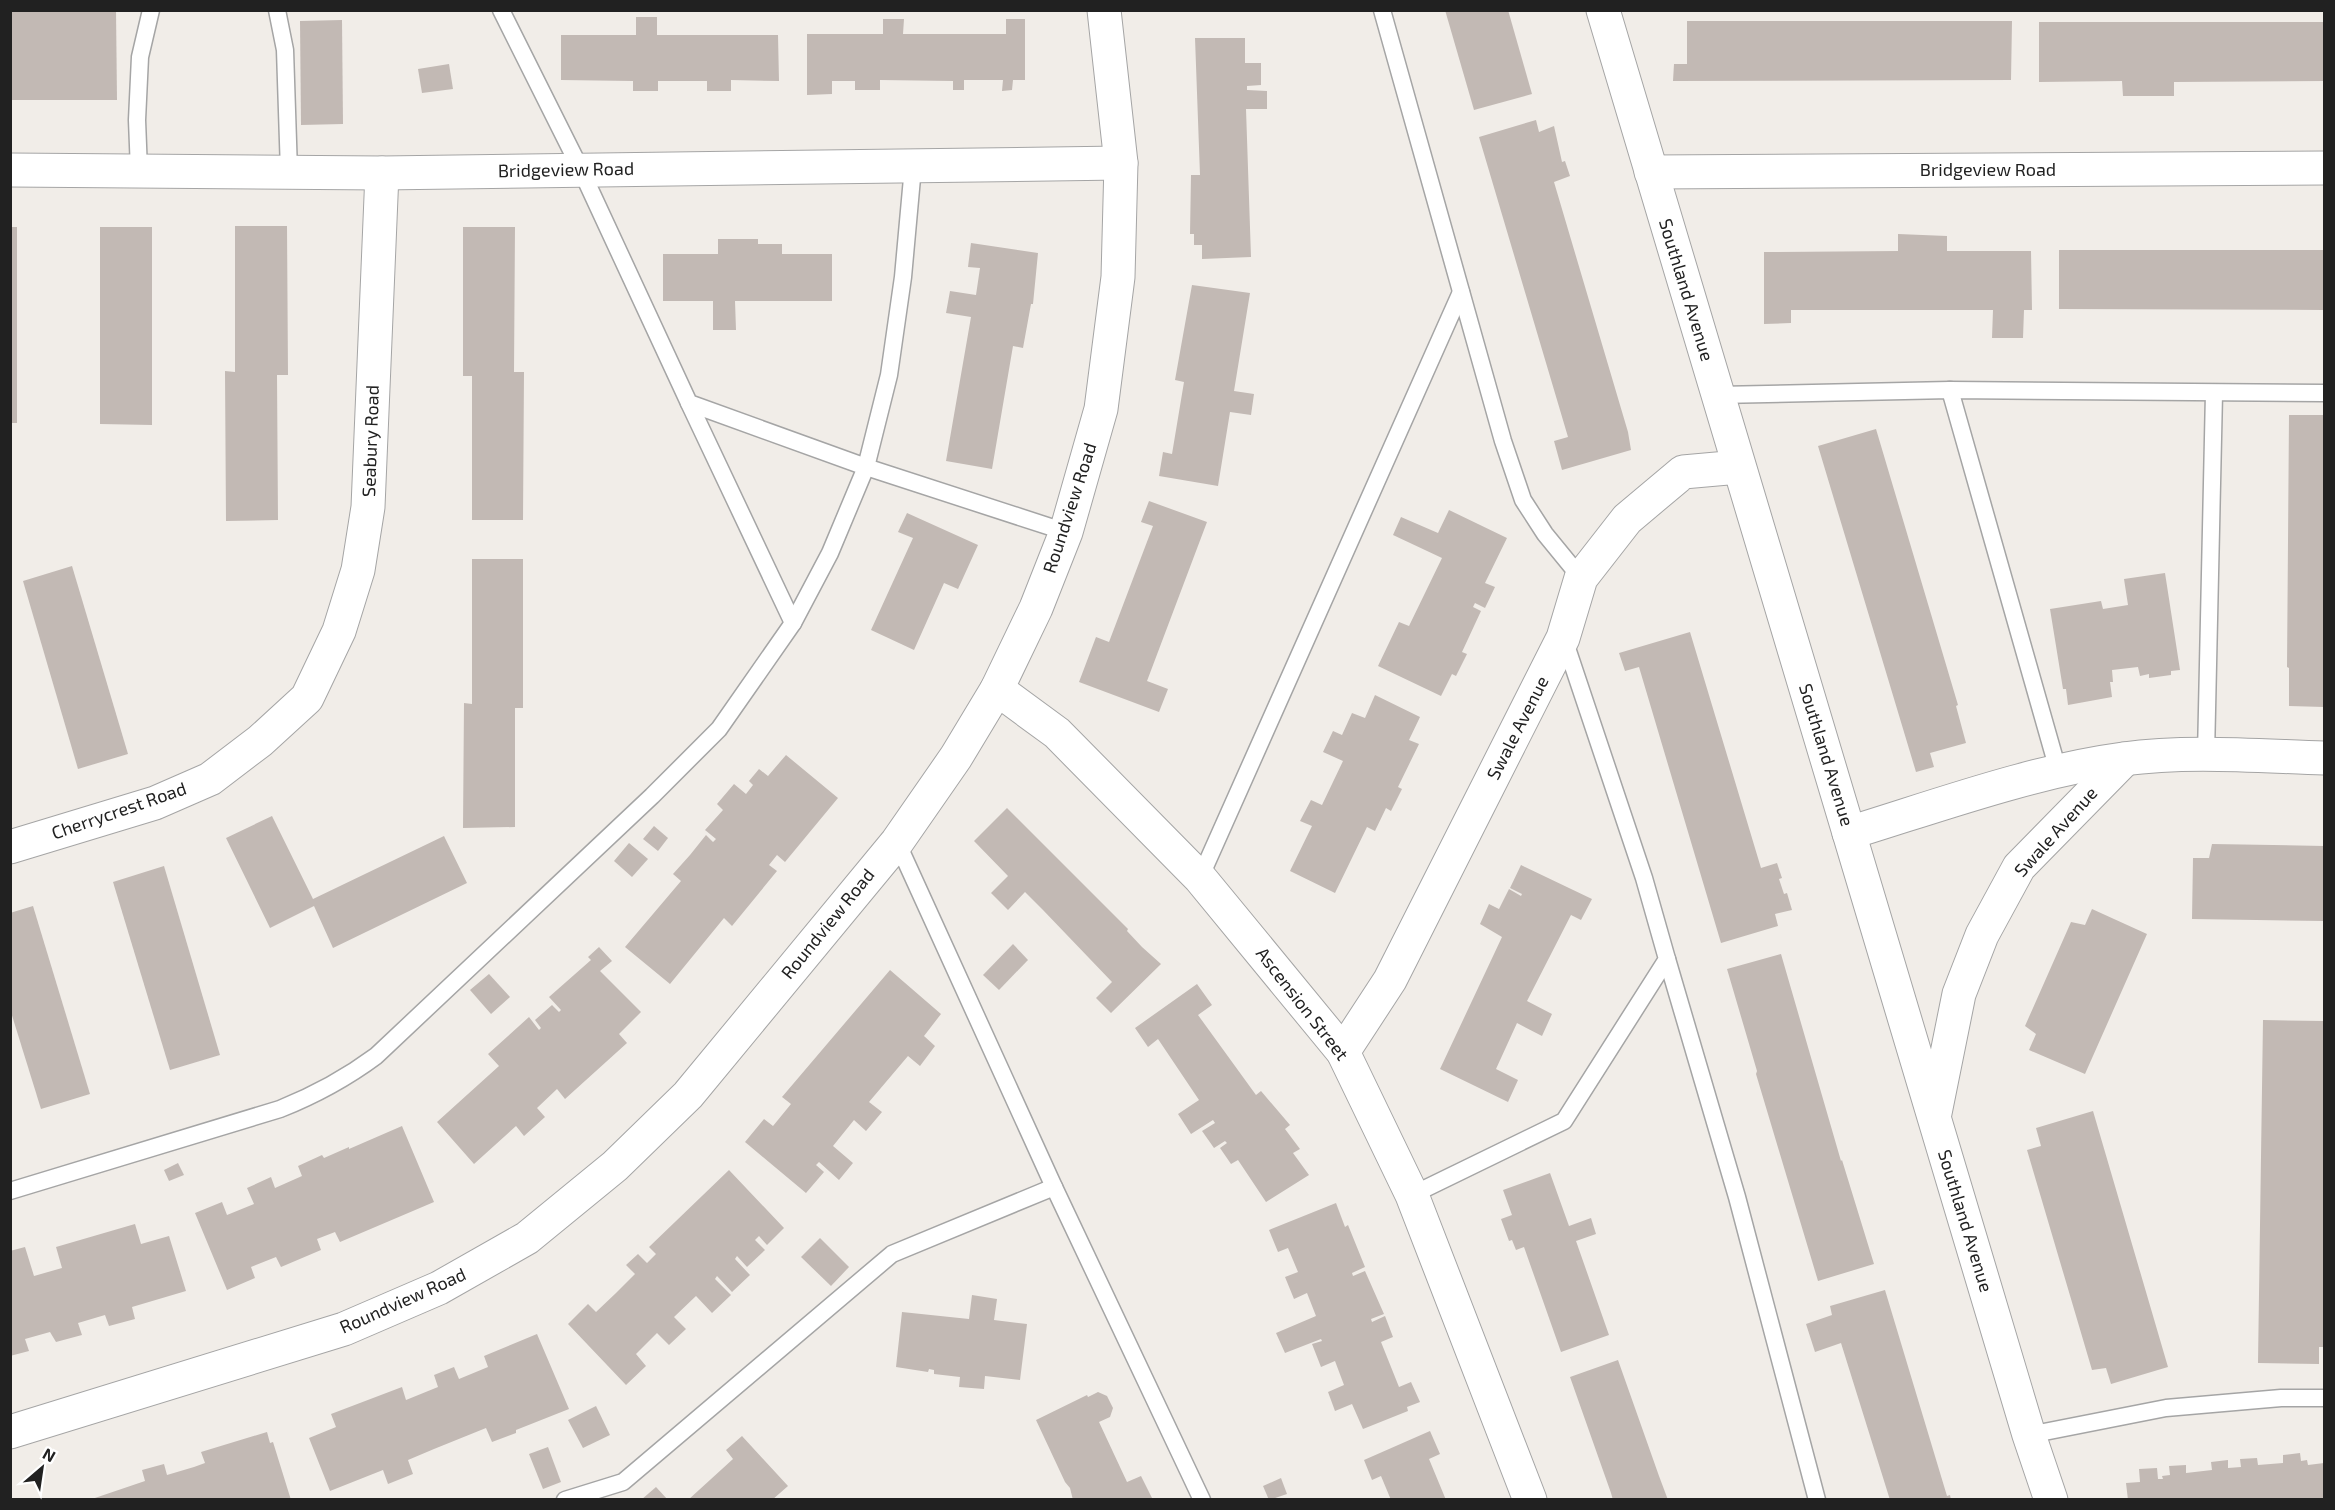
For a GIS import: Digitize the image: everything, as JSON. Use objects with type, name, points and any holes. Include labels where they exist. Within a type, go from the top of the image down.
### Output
[{"type":"street","name":"Roundview Road","points":[[10,1432],[344,1329],[439,1288],[527,1238],[615,1166],[688,1095],[897,842],[956,758],[997,689],[1036,608],[1066,532],[1101,409],[1118,277],[1121,163],[1104,10]]},
{"type":"street","name":"Southland Avenue","points":[[1603,10],[2051,1500]]},
{"type":"street","name":"Bridgeview Road","points":[[10,170],[382,173],[1121,163]]},
{"type":"street","name":"Bridgeview Road","points":[[1651,172],[2325,168]]},
{"type":"street","name":"Seabury Road","points":[[307,698],[339,631],[357,570],[368,507],[382,173]]},
{"type":"street","name":"Swale Avenue","points":[[1343,1052],[1390,980],[1563,638],[1581,578],[1627,519],[1683,472],[1739,467]]},
{"type":"street","name":"Ascension Street","points":[[997,689],[1057,733],[1200,878],[1343,1052],[1412,1195],[1530,1500]]},
{"type":"street","name":"Cherrycrest Road","points":[[10,848],[155,803],[210,779],[260,741],[307,698]]},
{"type":"street","name":"Swale Avenue","points":[[1849,832],[2058,770],[2125,759],[2206,754],[2325,758]]},
{"type":"street","name":"Swale Avenue","points":[[1935,1118],[1959,994],[1982,935],[2019,867],[2125,759]]},
{"type":"lane","points":[[139,171],[137,120],[140,57],[151,10]]},
{"type":"lane","points":[[278,10],[285,50],[289,172]]},
{"type":"lane","points":[[501,10],[581,170],[793,623]]},
{"type":"lane","points":[[1382,10],[1503,441],[1523,500],[1545,534],[1581,578]]},
{"type":"lane","points":[[10,1191],[279,1109],[318,1094],[358,1069],[376,1056],[644,805],[719,729],[793,623],[830,553],[866,467],[889,375],[903,277],[913,166]]},
{"type":"lane","points":[[1200,878],[1461,292]]},
{"type":"lane","points":[[1950,390],[2058,770]]},
{"type":"lane","points":[[1718,394],[1950,390],[2325,393]]},
{"type":"lane","points":[[2206,754],[2214,393]]},
{"type":"lane","points":[[689,403],[866,467],[1066,532]]},
{"type":"lane","points":[[1563,638],[1644,878],[1737,1197],[1817,1500]]},
{"type":"lane","points":[[897,842],[1054,1187],[1202,1500]]},
{"type":"lane","points":[[1412,1195],[1564,1121],[1667,959]]},
{"type":"lane","points":[[565,1500],[623,1482],[892,1254],[1054,1187]]},
{"type":"lane","points":[[2030,1435],[2166,1408],[2281,1398],[2325,1398]]},
{"type":"building","points":[[10,10],[116,10],[117,100],[10,100]]},
{"type":"building","points":[[1445,10],[1508,10],[1532,94],[1474,110]]},
{"type":"building","points":[[636,17],[657,17],[657,35],[778,35],[779,81],[731,80],[731,91],[707,91],[707,81],[658,81],[658,91],[633,91],[633,81],[561,80],[561,35],[636,35]]},
{"type":"building","points":[[883,19],[904,19],[903,34],[1006,34],[1006,19],[1025,19],[1025,80],[1013,80],[1012,90],[1002,91],[1003,80],[964,80],[964,90],[953,90],[953,81],[880,80],[880,90],[855,90],[855,81],[832,81],[832,94],[807,95],[807,34],[883,34]]},
{"type":"building","points":[[342,20],[343,124],[301,125],[300,21]]},
{"type":"building","points":[[1687,21],[2012,21],[2011,80],[1673,81],[1674,64],[1687,64]]},
{"type":"building","points":[[2039,22],[2324,22],[2324,81],[2174,82],[2174,96],[2123,96],[2122,81],[2039,82]]},
{"type":"building","points":[[1195,38],[1245,38],[1245,63],[1261,63],[1261,85],[1247,86],[1247,90],[1267,91],[1267,109],[1246,109],[1251,257],[1202,259],[1202,245],[1194,245],[1194,234],[1190,234],[1191,175],[1200,175]]},
{"type":"building","points":[[449,64],[453,89],[422,93],[418,69]]},
{"type":"building","points":[[1536,120],[1539,132],[1554,126],[1562,162],[1565,161],[1570,176],[1554,182],[1628,432],[1631,450],[1562,470],[1554,441],[1568,437],[1479,137]]},
{"type":"building","points":[[235,226],[287,226],[288,375],[277,375],[278,520],[226,521],[225,371],[235,372]]},
{"type":"building","points":[[10,227],[17,227],[17,423],[10,423]]},
{"type":"building","points":[[100,227],[152,227],[152,425],[100,424]]},
{"type":"building","points":[[463,227],[515,227],[514,372],[524,372],[523,520],[472,520],[472,376],[463,376]]},
{"type":"building","points":[[1898,234],[1947,236],[1947,251],[2031,251],[2032,310],[2024,310],[2023,338],[1992,338],[1993,310],[1791,310],[1791,323],[1764,324],[1764,252],[1898,251]]},
{"type":"building","points":[[718,239],[758,239],[758,244],[782,244],[782,254],[832,254],[832,301],[735,301],[736,330],[713,330],[713,301],[663,301],[663,254],[718,254]]},
{"type":"building","points":[[971,243],[1038,253],[1033,304],[1031,304],[1023,348],[1013,346],[992,469],[946,461],[971,317],[946,313],[950,291],[976,295],[980,268],[968,267]]},
{"type":"building","points":[[2059,250],[2324,250],[2324,310],[2059,309]]},
{"type":"building","points":[[1192,285],[1250,293],[1234,391],[1254,394],[1251,415],[1230,412],[1218,486],[1159,476],[1163,452],[1172,454],[1184,382],[1175,380]]},
{"type":"building","points":[[2289,415],[2324,415],[2324,707],[2289,706],[2289,668],[2287,667]]},
{"type":"building","points":[[1876,429],[1958,705],[1956,706],[1966,743],[1930,753],[1934,767],[1916,772],[1818,446]]},
{"type":"building","points":[[1149,501],[1207,522],[1147,681],[1168,689],[1159,712],[1079,682],[1096,637],[1109,642],[1153,526],[1141,522]]},
{"type":"building","points":[[1449,510],[1507,538],[1485,583],[1495,587],[1485,608],[1475,603],[1473,607],[1481,611],[1462,652],[1467,654],[1456,676],[1452,674],[1441,696],[1378,666],[1399,622],[1409,626],[1442,558],[1393,535],[1401,517],[1438,533]]},
{"type":"building","points":[[907,513],[978,545],[958,589],[944,583],[914,650],[871,630],[913,538],[898,532]]},
{"type":"building","points":[[472,559],[523,559],[523,708],[515,708],[515,827],[463,828],[464,703],[472,704]]},
{"type":"building","points":[[72,566],[128,754],[78,769],[23,581]]},
{"type":"building","points":[[2165,573],[2180,670],[2171,671],[2171,675],[2149,678],[2149,674],[2140,676],[2138,667],[2112,670],[2113,682],[2110,682],[2112,697],[2068,705],[2066,689],[2063,689],[2050,609],[2101,601],[2103,609],[2128,605],[2124,579]]},
{"type":"building","points":[[1690,632],[1761,868],[1777,863],[1782,878],[1779,879],[1784,894],[1787,893],[1792,910],[1775,914],[1778,926],[1721,943],[1639,667],[1625,671],[1619,653]]},
{"type":"building","points":[[1375,695],[1420,717],[1409,740],[1419,744],[1398,787],[1402,789],[1391,811],[1386,808],[1375,831],[1367,827],[1335,893],[1290,871],[1312,826],[1300,821],[1311,800],[1322,805],[1343,761],[1323,752],[1333,731],[1342,735],[1352,713],[1365,718]]},
{"type":"building","points":[[786,755],[838,798],[785,862],[777,855],[769,865],[777,871],[732,926],[724,918],[670,984],[625,947],[681,881],[673,874],[706,835],[713,842],[716,839],[705,830],[723,810],[717,804],[734,784],[746,794],[753,785],[749,781],[759,769],[768,776]]},
{"type":"building","points":[[1007,808],[1161,964],[1111,1013],[1096,998],[1112,982],[1025,892],[1008,910],[991,893],[1008,876],[974,841]]},
{"type":"building","points":[[272,816],[313,899],[444,836],[467,883],[333,948],[314,906],[270,928],[226,838]]},
{"type":"building","points":[[654,826],[668,838],[658,851],[643,839]]},
{"type":"building","points":[[629,843],[648,859],[632,877],[614,861]]},
{"type":"building","points":[[2212,844],[2324,846],[2324,921],[2192,919],[2193,858],[2209,858]]},
{"type":"building","points":[[1521,865],[1592,899],[1581,920],[1571,915],[1527,1001],[1552,1014],[1542,1036],[1517,1023],[1496,1069],[1518,1080],[1508,1102],[1440,1069],[1502,937],[1480,924],[1489,904],[1499,909],[1509,889],[1521,896],[1522,894],[1510,888]]},
{"type":"building","points":[[164,866],[220,1055],[170,1070],[113,882]]},
{"type":"building","points":[[33,906],[90,1094],[41,1109],[10,1009],[10,913]]},
{"type":"building","points":[[2092,909],[2147,934],[2085,1074],[2029,1050],[2036,1034],[2025,1026],[2071,922],[2085,925]]},
{"type":"building","points":[[1013,944],[1028,960],[999,990],[983,975]]},
{"type":"building","points":[[599,947],[612,961],[600,971],[641,1012],[619,1034],[627,1043],[565,1099],[557,1089],[537,1108],[545,1117],[524,1136],[516,1126],[474,1164],[437,1122],[499,1066],[488,1054],[529,1017],[539,1030],[541,1028],[535,1020],[552,1005],[559,1012],[561,1010],[549,997],[591,960],[588,957]]},
{"type":"building","points":[[1781,954],[1841,1161],[1874,1264],[1818,1281],[1727,969]]},
{"type":"building","points":[[890,970],[941,1014],[924,1036],[935,1046],[920,1066],[908,1056],[869,1102],[882,1112],[866,1131],[854,1120],[833,1146],[853,1163],[839,1180],[819,1162],[816,1165],[824,1172],[806,1193],[745,1142],[764,1119],[773,1126],[791,1104],[782,1097]]},
{"type":"building","points":[[489,974],[510,997],[491,1014],[470,990]]},
{"type":"building","points":[[1197,984],[1212,1005],[1198,1015],[1256,1095],[1261,1091],[1290,1125],[1285,1129],[1300,1149],[1293,1153],[1309,1175],[1266,1202],[1238,1160],[1231,1164],[1220,1148],[1227,1143],[1225,1141],[1214,1148],[1202,1131],[1215,1123],[1213,1120],[1191,1134],[1178,1114],[1199,1100],[1158,1039],[1148,1047],[1135,1028]]},
{"type":"building","points":[[2263,1020],[2323,1021],[2324,1347],[2319,1347],[2319,1364],[2258,1363]]},
{"type":"building","points":[[2093,1111],[2168,1367],[2111,1384],[2106,1368],[2092,1370],[2027,1150],[2041,1146],[2036,1128]]},
{"type":"building","points":[[402,1126],[434,1202],[340,1242],[335,1232],[317,1239],[321,1250],[281,1267],[276,1257],[251,1267],[255,1278],[227,1290],[195,1213],[222,1202],[227,1215],[254,1204],[247,1188],[271,1177],[275,1188],[302,1176],[298,1166],[322,1155],[324,1158],[349,1147],[349,1149]]},
{"type":"building","points":[[178,1163],[184,1175],[169,1181],[164,1170]]},
{"type":"building","points":[[729,1170],[784,1228],[767,1245],[759,1236],[755,1240],[765,1250],[747,1267],[737,1256],[735,1259],[750,1275],[732,1292],[717,1276],[715,1279],[731,1295],[712,1313],[696,1296],[674,1317],[686,1329],[669,1345],[657,1333],[636,1354],[646,1366],[626,1385],[568,1324],[588,1304],[596,1312],[616,1293],[635,1274],[626,1265],[638,1254],[647,1263],[656,1254],[649,1247]]},
{"type":"building","points":[[1550,1173],[1569,1226],[1591,1218],[1596,1234],[1576,1241],[1609,1335],[1561,1352],[1524,1247],[1516,1250],[1512,1240],[1509,1241],[1501,1219],[1512,1215],[1503,1190]]},
{"type":"building","points":[[1336,1203],[1345,1227],[1348,1225],[1365,1267],[1352,1273],[1353,1276],[1365,1271],[1384,1314],[1371,1319],[1372,1322],[1385,1316],[1393,1337],[1381,1342],[1399,1387],[1411,1382],[1420,1402],[1407,1407],[1408,1411],[1363,1429],[1352,1404],[1335,1411],[1328,1392],[1344,1385],[1335,1361],[1321,1367],[1312,1344],[1322,1341],[1321,1339],[1285,1353],[1276,1333],[1316,1316],[1307,1293],[1294,1299],[1285,1277],[1298,1272],[1288,1248],[1278,1252],[1269,1230]]},
{"type":"building","points":[[135,1224],[141,1244],[169,1236],[186,1291],[132,1307],[135,1319],[109,1326],[105,1315],[78,1323],[82,1335],[56,1342],[50,1332],[25,1339],[29,1351],[10,1356],[10,1251],[25,1247],[34,1276],[62,1268],[56,1247]]},
{"type":"building","points":[[820,1238],[849,1267],[831,1286],[801,1257]]},
{"type":"building","points":[[1885,1290],[1947,1496],[1950,1495],[1951,1500],[1890,1500],[1841,1343],[1815,1352],[1806,1324],[1832,1315],[1830,1306]]},
{"type":"building","points":[[972,1295],[997,1299],[994,1320],[1027,1324],[1020,1380],[985,1376],[984,1389],[959,1387],[960,1377],[934,1374],[934,1370],[929,1369],[928,1372],[896,1367],[902,1312],[969,1319]]},
{"type":"building","points":[[537,1334],[569,1409],[492,1442],[486,1428],[434,1449],[408,1460],[413,1474],[388,1484],[383,1470],[330,1491],[309,1438],[336,1427],[331,1414],[402,1387],[406,1400],[438,1387],[434,1375],[454,1367],[459,1379],[488,1367],[484,1356]]},
{"type":"building","points":[[1618,1360],[1668,1500],[1613,1500],[1570,1377]]},
{"type":"building","points":[[1098,1392],[1107,1396],[1113,1408],[1110,1417],[1099,1422],[1127,1482],[1141,1476],[1153,1500],[1073,1500],[1070,1488],[1036,1420]]},
{"type":"building","points":[[596,1406],[610,1435],[583,1448],[568,1420]]},
{"type":"building","points":[[1430,1431],[1440,1454],[1429,1459],[1446,1500],[1391,1500],[1381,1476],[1372,1480],[1364,1460]]},
{"type":"building","points":[[267,1432],[270,1443],[273,1442],[291,1500],[89,1500],[145,1481],[142,1470],[164,1464],[167,1475],[194,1467],[205,1463],[201,1452]]},
{"type":"building","points":[[742,1436],[788,1486],[772,1500],[688,1500],[733,1459],[726,1450]]},
{"type":"building","points":[[548,1447],[561,1482],[543,1489],[529,1454]]},
{"type":"building","points":[[2300,1453],[2301,1461],[2307,1460],[2308,1465],[2324,1463],[2324,1500],[2128,1500],[2126,1483],[2140,1482],[2139,1469],[2157,1468],[2158,1479],[2163,1479],[2162,1476],[2170,1475],[2169,1466],[2186,1465],[2186,1473],[2212,1470],[2211,1462],[2228,1460],[2228,1468],[2241,1467],[2240,1459],[2257,1458],[2258,1465],[2283,1463],[2283,1455]]},
{"type":"building","points":[[1281,1478],[1287,1494],[1269,1500],[1263,1486]]},
{"type":"building","points":[[656,1487],[668,1500],[641,1500]]}]
